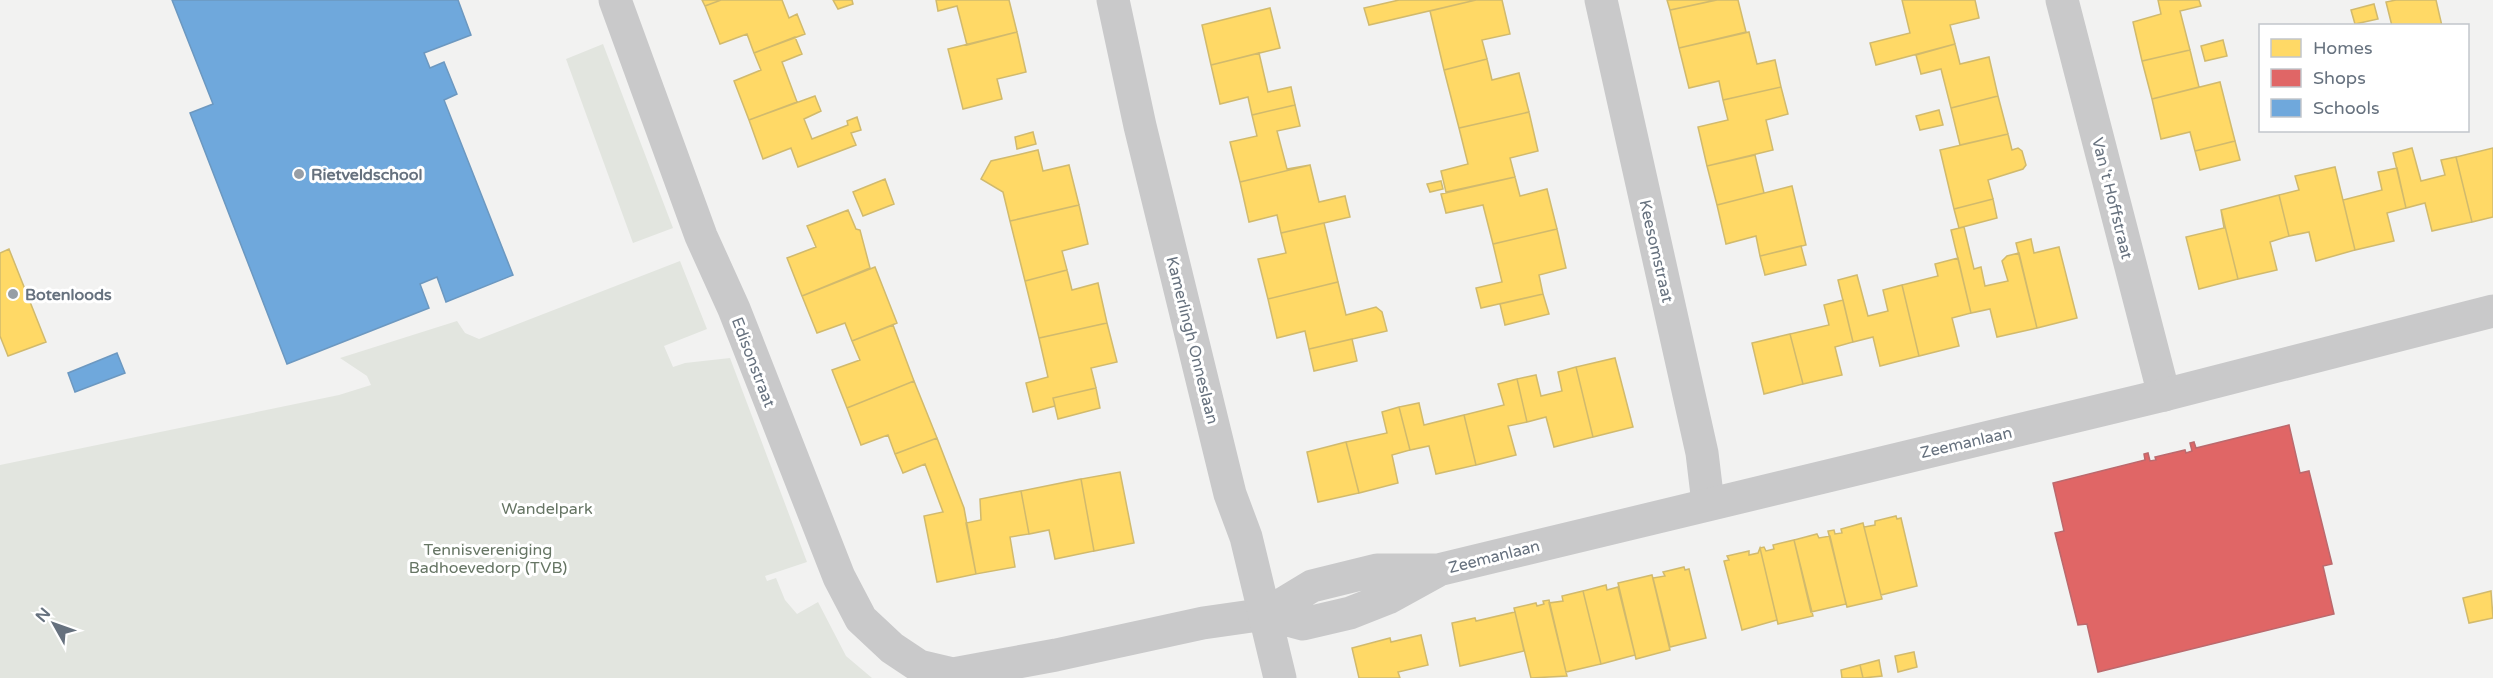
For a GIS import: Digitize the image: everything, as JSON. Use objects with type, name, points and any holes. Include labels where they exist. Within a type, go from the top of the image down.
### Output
[{"type":"street","name":"Edisonstraat","points":[[615,0],[701,236],[734,309],[839,577],[861,620],[892,648],[919,666],[953,674]]},
{"type":"street","name":"Kamerlingh Onneslaan","points":[[1113,0],[1140,126],[1230,494],[1266,614],[1280,678]]},
{"type":"street","name":"Keesomstraat","points":[[1601,0],[1702,453],[1708,503]]},
{"type":"street","name":"Van 't Hoffstraat","points":[[2062,0],[2164,395]]},
{"type":"street","name":"Zeemanlaan","points":[[953,674],[1056,655],[1186,626],[1266,614],[1303,624],[1350,613],[1388,598],[1438,570],[1708,503],[2164,395],[2493,310]]},
{"type":"green space","points":[[603,44],[673,228],[633,243],[566,59]]},
{"type":"green space","name":"Tennisvereniging Badhoevedorp (TVB)","points":[[680,261],[707,329],[664,346],[673,367],[685,363],[730,358],[807,562],[765,576],[767,581],[776,578],[785,600],[797,614],[818,602],[846,656],[872,678],[0,678],[0,465],[339,395],[371,385],[367,376],[340,358],[457,321],[465,333],[479,339]]},
{"type":"building: Homes","points":[[702,0],[721,0],[705,6]]},
{"type":"building: Homes","points":[[721,0],[782,0],[789,18],[797,14],[805,34],[754,53],[747,34],[720,44],[705,6]]},
{"type":"building: Homes","points":[[833,0],[852,0],[853,4],[838,9]]},
{"type":"building: Homes","points":[[936,0],[1009,0],[1017,32],[967,45],[957,6],[938,11]]},
{"type":"building: Homes","points":[[1399,0],[1476,0],[1369,25],[1364,8]]},
{"type":"building: Homes","points":[[1476,0],[1502,0],[1510,34],[1482,40],[1487,59],[1444,70],[1430,11]]},
{"type":"building: Homes","points":[[1667,0],[1717,0],[1670,10]]},
{"type":"building: Homes","points":[[1716,0],[1738,0],[1746,32],[1679,48],[1670,10]]},
{"type":"building: Homes","points":[[1902,0],[1975,0],[1979,18],[1950,25],[1955,44],[1876,65],[1870,43],[1910,33]]},
{"type":"building: Homes","points":[[2158,0],[2199,0],[2201,6],[2180,11],[2190,50],[2142,61],[2133,22],[2161,14]]},
{"type":"building: Homes","points":[[2436,0],[2442,24],[2392,24],[2386,2]]},
{"type":"building: Homes","points":[[2374,4],[2378,19],[2355,24],[2351,10]]},
{"type":"building: Homes","points":[[1270,8],[1280,48],[1211,65],[1202,25]]},
{"type":"building: Homes","points":[[1017,32],[1026,72],[997,79],[1002,99],[963,109],[948,49]]},
{"type":"building: Homes","points":[[1749,32],[1757,64],[1775,60],[1781,87],[1723,100],[1719,81],[1689,88],[1679,48]]},
{"type":"building: Homes","points":[[795,37],[802,54],[782,62],[797,102],[749,120],[734,81],[761,70],[754,53]]},
{"type":"building: Homes","points":[[2223,40],[2227,56],[2205,61],[2201,46]]},
{"type":"building: Homes","points":[[1955,44],[1960,64],[1989,57],[1998,96],[1951,108],[1941,69],[1921,74],[1916,55]]},
{"type":"building: Homes","points":[[2190,50],[2199,87],[2152,99],[2142,61]]},
{"type":"building: Homes","points":[[1259,53],[1268,92],[1291,87],[1295,105],[1252,115],[1248,97],[1220,104],[1211,65]]},
{"type":"building: Homes","points":[[1487,59],[1492,80],[1519,73],[1529,112],[1459,128],[1444,70]]},
{"type":"building: Homes","points":[[2220,82],[2235,141],[2195,151],[2190,132],[2161,139],[2152,99]]},
{"type":"building: Homes","points":[[1781,87],[1788,114],[1766,120],[1773,150],[1707,166],[1698,127],[1728,120],[1723,100]]},
{"type":"building: Homes","points":[[815,96],[821,111],[804,119],[812,139],[848,125],[847,121],[857,117],[861,130],[851,133],[856,145],[798,167],[791,148],[763,159],[749,120]]},
{"type":"building: Homes","points":[[1998,96],[2008,134],[1960,145],[1951,108]]},
{"type":"building: Homes","points":[[1295,105],[1300,126],[1277,131],[1287,169],[1310,165],[1240,182],[1230,142],[1257,136],[1252,115]]},
{"type":"building: Homes","points":[[1939,110],[1943,125],[1920,130],[1916,116]]},
{"type":"building: Homes","points":[[1529,112],[1538,151],[1510,158],[1515,177],[1446,192],[1441,171],[1468,164],[1459,128]]},
{"type":"building: Homes","points":[[1033,132],[1036,144],[1017,149],[1015,137]]},
{"type":"building: Homes","points":[[2008,134],[2012,150],[2018,148],[2022,151],[2026,165],[2023,169],[1988,180],[1993,199],[1954,209],[1940,150]]},
{"type":"building: Homes","points":[[2235,141],[2240,160],[2200,170],[2195,151]]},
{"type":"building: Homes","points":[[2412,148],[2421,181],[2445,175],[2441,160],[2456,157],[2472,222],[2432,231],[2425,203],[2406,208],[2393,153]]},
{"type":"building: Homes","points":[[2493,148],[2493,217],[2472,222],[2456,157]]},
{"type":"building: Homes","points":[[1038,150],[1043,171],[1069,165],[1079,205],[1010,221],[1003,192],[981,179],[991,161]]},
{"type":"building: Homes","points":[[1755,155],[1764,193],[1717,205],[1707,166]]},
{"type":"building: Homes","points":[[1310,165],[1319,202],[1345,196],[1350,217],[1281,233],[1277,215],[1249,222],[1240,182]]},
{"type":"building: Homes","points":[[2335,167],[2355,250],[2316,261],[2309,232],[2289,236],[2279,195],[2299,190],[2295,176]]},
{"type":"building: Homes","points":[[2397,168],[2406,208],[2387,213],[2394,241],[2355,250],[2343,200],[2382,190],[2378,172]]},
{"type":"building: Homes","points":[[1515,177],[1520,196],[1547,189],[1557,229],[1493,244],[1483,205],[1446,213],[1441,194]]},
{"type":"building: Homes","points":[[885,179],[894,204],[863,216],[853,192]]},
{"type":"building: Homes","points":[[1441,181],[1443,189],[1430,192],[1427,184]]},
{"type":"building: Homes","points":[[1792,186],[1806,245],[1760,256],[1756,236],[1726,244],[1717,205]]},
{"type":"building: Homes","points":[[2279,195],[2289,236],[2270,242],[2277,270],[2238,279],[2221,210]]},
{"type":"building: Homes","points":[[1993,199],[1997,218],[1959,228],[1954,209]]},
{"type":"building: Homes","points":[[1079,205],[1088,244],[1062,251],[1067,270],[1025,281],[1010,221]]},
{"type":"building: Homes","points":[[848,210],[856,229],[860,230],[870,268],[802,296],[787,258],[816,247],[807,226]]},
{"type":"building: Homes","points":[[2221,210],[2238,279],[2199,289],[2186,237],[2224,228]]},
{"type":"building: Homes","points":[[1324,223],[1338,282],[1268,299],[1258,259],[1286,253],[1281,233]]},
{"type":"building: Homes","points":[[1964,227],[1974,269],[1981,267],[1985,286],[2008,281],[2002,261],[2007,256],[2019,253],[2037,328],[1997,337],[1990,309],[1971,313],[1951,230]]},
{"type":"building: Homes","points":[[1557,229],[1566,268],[1539,275],[1543,294],[1481,308],[1476,288],[1502,282],[1493,244]]},
{"type":"building: Homes","points":[[2031,239],[2034,253],[2059,247],[2077,318],[2037,328],[2016,243]]},
{"type":"building: Homes","points":[[1801,246],[1806,265],[1765,275],[1760,256]]},
{"type":"building: Homes","name":"Botenloods","points":[[9,249],[46,342],[8,356],[0,336],[0,253]]},
{"type":"building: Homes","points":[[1958,258],[1971,313],[1952,318],[1959,346],[1919,356],[1902,285],[1938,276],[1935,264]]},
{"type":"building: Homes","points":[[875,267],[897,323],[852,341],[845,323],[817,333],[802,296]]},
{"type":"building: Homes","points":[[1067,270],[1072,290],[1098,283],[1107,323],[1039,338],[1025,281]]},
{"type":"building: Homes","points":[[1857,275],[1868,316],[1888,311],[1883,290],[1902,285],[1919,356],[1880,366],[1873,337],[1853,342],[1838,280]]},
{"type":"building: Homes","points":[[1338,282],[1346,315],[1376,307],[1382,312],[1387,331],[1309,349],[1305,331],[1277,338],[1268,299]]},
{"type":"building: Homes","points":[[1543,294],[1549,314],[1505,325],[1500,304]]},
{"type":"building: Homes","points":[[1843,300],[1853,342],[1835,347],[1842,375],[1803,384],[1790,334],[1829,325],[1824,305]]},
{"type":"building: Homes","points":[[1107,323],[1117,362],[1091,368],[1096,388],[1053,398],[1055,406],[1033,412],[1026,383],[1048,377],[1039,338]]},
{"type":"building: Homes","points":[[893,325],[914,381],[847,408],[832,370],[860,360],[852,341]]},
{"type":"building: Homes","points":[[1790,334],[1803,384],[1764,394],[1752,343]]},
{"type":"building: Homes","points":[[1352,339],[1357,361],[1314,371],[1309,349]]},
{"type":"building: Homes","points":[[1615,358],[1633,427],[1593,437],[1576,367]]},
{"type":"building: Homes","points":[[1576,367],[1593,437],[1554,447],[1546,417],[1527,422],[1517,379],[1536,375],[1541,396],[1562,391],[1558,372]]},
{"type":"building: Homes","points":[[1517,379],[1527,422],[1508,426],[1516,455],[1476,465],[1464,415],[1504,405],[1498,384]]},
{"type":"building: Homes","points":[[914,381],[937,438],[895,454],[888,435],[861,445],[847,408]]},
{"type":"building: Homes","points":[[1096,388],[1100,408],[1058,419],[1053,398]]},
{"type":"building: Homes","points":[[1419,403],[1424,425],[1464,415],[1476,465],[1436,474],[1429,446],[1410,450],[1399,407]]},
{"type":"building: Homes","points":[[1399,407],[1410,450],[1392,455],[1398,483],[1359,493],[1346,442],[1387,433],[1382,412]]},
{"type":"building: Homes","points":[[937,438],[964,508],[976,574],[937,582],[924,516],[943,512],[925,464],[903,473],[895,454]]},
{"type":"building: Homes","points":[[1346,442],[1359,493],[1318,502],[1307,452]]},
{"type":"building: Homes","points":[[1120,472],[1134,543],[1094,551],[1081,479]]},
{"type":"building: Homes","points":[[1081,479],[1094,551],[1055,559],[1049,530],[1029,534],[1021,491]]},
{"type":"building: Homes","points":[[1021,491],[1029,534],[1010,537],[1015,567],[976,574],[966,523],[981,520],[980,499]]},
{"type":"building: Homes","points":[[1896,516],[1897,519],[1901,518],[1917,586],[1881,595],[1864,527],[1875,525],[1875,521]]},
{"type":"building: Homes","points":[[1863,523],[1882,599],[1847,607],[1828,531],[1834,530],[1835,534],[1842,533],[1841,529]]},
{"type":"building: Homes","points":[[1817,534],[1819,538],[1830,536],[1846,604],[1811,612],[1794,540]]},
{"type":"building: Homes","points":[[1794,540],[1813,616],[1778,624],[1760,548],[1764,547],[1766,551],[1774,549],[1773,545]]},
{"type":"building: Homes","points":[[1760,548],[1777,620],[1742,630],[1724,561],[1729,560],[1727,556],[1749,551],[1749,555],[1758,553]]},
{"type":"building: Homes","points":[[1684,567],[1685,570],[1689,569],[1706,638],[1670,647],[1653,578],[1665,576],[1663,572]]},
{"type":"building: Homes","points":[[1652,575],[1670,650],[1636,659],[1618,583]]},
{"type":"building: Homes","points":[[1606,585],[1607,590],[1618,587],[1635,655],[1601,664],[1583,591]]},
{"type":"building: Homes","points":[[1583,591],[1601,664],[1566,672],[1549,603],[1563,601],[1562,596]]},
{"type":"building: Homes","points":[[2491,591],[2493,618],[2469,623],[2463,598]]},
{"type":"building: Homes","points":[[1549,600],[1567,676],[1531,678],[1514,608],[1536,603],[1537,606]]},
{"type":"building: Homes","points":[[1515,612],[1524,651],[1460,666],[1452,623],[1475,618],[1476,621]]},
{"type":"building: Homes","points":[[1421,635],[1428,665],[1398,672],[1400,678],[1359,678],[1352,648],[1390,638],[1391,642]]},
{"type":"building: Homes","points":[[1914,652],[1917,667],[1898,672],[1895,656]]},
{"type":"building: Homes","points":[[1879,660],[1882,676],[1863,678],[1860,665]]},
{"type":"building: Homes","points":[[1860,665],[1863,678],[1842,678],[1841,670]]},
{"type":"building: Shops","points":[[2289,425],[2300,473],[2309,471],[2332,564],[2323,566],[2334,614],[2098,672],[2087,624],[2078,625],[2055,533],[2064,531],[2053,483],[2145,460],[2144,454],[2148,453],[2150,461],[2156,460],[2155,457],[2185,450],[2186,453],[2192,451],[2190,443],[2194,442],[2196,448]]},
{"type":"building: Schools","points":[[172,0],[458,0],[471,35],[424,53],[430,68],[444,62],[457,94],[444,100],[513,275],[446,302],[437,277],[420,284],[429,308],[287,364],[190,113],[213,104]]},
{"type":"building: Schools","points":[[117,353],[125,373],[75,392],[68,373]]},
{"type":"place","name":"Rietveldschool","points":[[299,174]]},
{"type":"place","name":"Botenloods","points":[[13,294]]},
{"type":"park label","name":"Wandelpark","points":[[547,508]]}]
